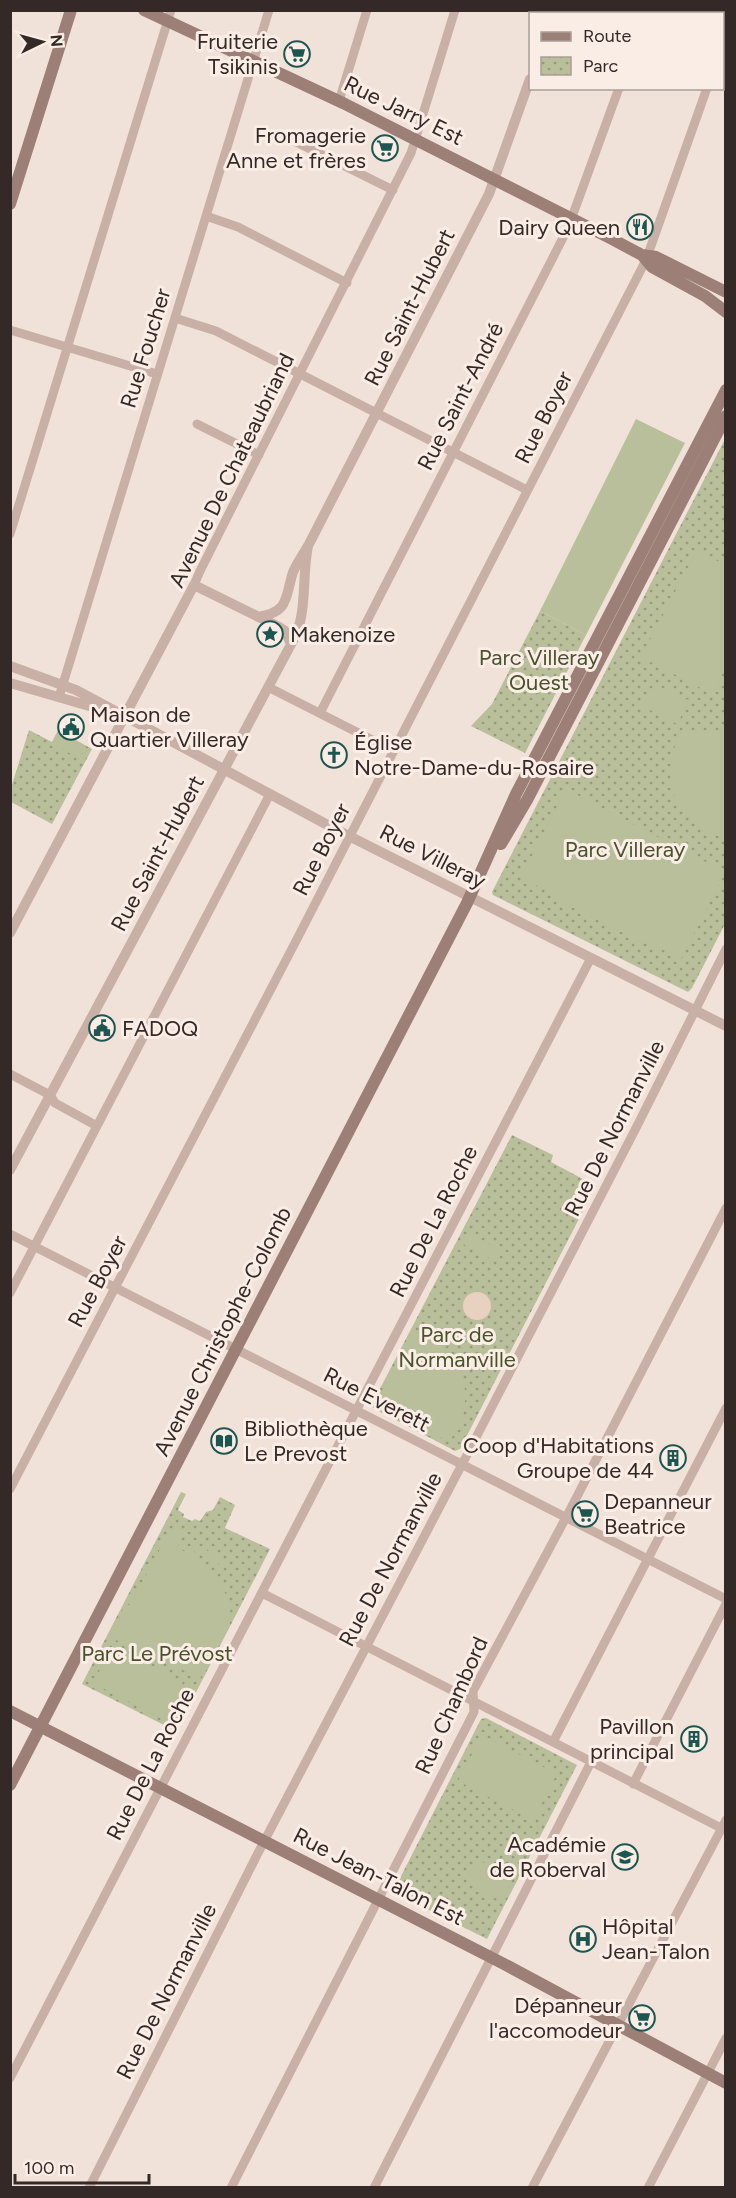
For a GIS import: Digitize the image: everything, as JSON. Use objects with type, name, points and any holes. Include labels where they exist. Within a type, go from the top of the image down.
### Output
[{"type":"main road","points":[[10,204],[71,10]]},
{"type":"main road","name":"Rue Jarry Est","points":[[144,10],[169,16],[253,60],[416,139],[645,257],[656,257],[726,292]]},
{"type":"main road","name":"Rue Jarry Est","points":[[645,257],[652,267],[698,292],[726,312]]},
{"type":"main road","name":"Avenue Christophe-Colomb","points":[[470,897],[516,794],[726,390]]},
{"type":"main road","name":"Avenue Christophe-Colomb","points":[[10,1785],[470,897],[527,800],[726,416]]},
{"type":"main road","name":"Rue Jean-Talon Est","points":[[10,1711],[492,1958],[726,2083]]},
{"type":"street","name":"Rue Foucher","points":[[59,697],[269,10]]},
{"type":"street","points":[[339,101],[367,10]]},
{"type":"street","name":"Avenue De Chateaubriand","points":[[10,933],[194,585],[411,153],[455,10]]},
{"type":"street","points":[[10,534],[169,16]]},
{"type":"street","name":"Rue Saint-Hubert","points":[[258,617],[275,613],[283,606],[296,565],[308,546],[495,179],[529,85]]},
{"type":"street","name":"Rue Saint-André","points":[[320,713],[572,219],[618,90]]},
{"type":"street","name":"Rue Boyer","points":[[10,1489],[394,751],[645,257],[706,90]]},
{"type":"street","points":[[286,137],[393,190]]},
{"type":"street","points":[[206,216],[238,227],[347,283]]},
{"type":"street","points":[[175,318],[216,331],[527,490]]},
{"type":"street","points":[[10,330],[157,374]]},
{"type":"street","points":[[197,424],[258,455]]},
{"type":"street","name":"Rue Saint-Hubert","points":[[10,1170],[291,644],[299,625],[308,546]]},
{"type":"street","points":[[194,585],[285,631],[291,644]]},
{"type":"street","name":"Rue Villeray","points":[[10,666],[62,685],[126,717],[349,836],[726,1026]]},
{"type":"street","name":"Rue Villeray","points":[[10,683],[126,717]]},
{"type":"street","points":[[268,687],[394,751]]},
{"type":"street","points":[[10,1293],[270,794]]},
{"type":"street","name":"Rue De Normanville","points":[[88,2187],[726,949]]},
{"type":"street","name":"Rue De La Roche","points":[[10,2078],[591,958]]},
{"type":"street","points":[[10,1074],[50,1095],[55,1103],[96,1126]]},
{"type":"street","name":"Rue Chambord","points":[[231,2187],[472,1716],[473,1691],[726,1208]]},
{"type":"street","name":"Rue Everett","points":[[10,1234],[726,1599]]},
{"type":"street","points":[[553,1742],[726,1408]]},
{"type":"street","points":[[262,1593],[633,1784],[724,1824],[532,2187]]},
{"type":"street","points":[[633,1784],[726,1604]]},
{"type":"street","points":[[374,2187],[591,1762]]},
{"type":"street","points":[[648,2187],[726,2038]]},
{"type":"green space","points":[[636,419],[685,443],[586,635],[540,611]]},
{"type":"green space","name":"Parc Villeray","points":[[725,439],[725,924],[688,992],[493,895],[492,892]]},
{"type":"green space","points":[[697,550],[725,565],[725,669],[712,694],[641,657]]},
{"type":"green space","name":"Parc Villeray Ouest","points":[[540,611],[586,635],[525,753],[471,726],[492,704]]},
{"type":"green space","points":[[654,684],[690,700],[677,724],[642,706]]},
{"type":"green space","points":[[29,730],[52,742],[58,730],[92,749],[52,824],[11,802],[10,791]]},
{"type":"green space","points":[[683,730],[725,733],[725,837],[707,831],[693,822],[682,810],[674,796],[671,763]]},
{"type":"green space","points":[[58,732],[86,747],[79,758],[52,744]]},
{"type":"green space","points":[[566,789],[725,872],[681,959],[645,941],[641,942],[558,900],[556,896],[521,877]]},
{"type":"green space","name":"Parc de Normanville","points":[[512,1135],[553,1155],[551,1162],[596,1186],[460,1449],[455,1451],[373,1408],[372,1404]]},
{"type":"green space","points":[[470,1234],[503,1251],[497,1262],[464,1245]]},
{"type":"green space","points":[[412,1330],[430,1337],[444,1348],[455,1361],[462,1375],[465,1392],[464,1408],[459,1425],[449,1442],[382,1408],[380,1411],[374,1408],[375,1398],[378,1399]]},
{"type":"green space","name":"Parc Le Prévost","points":[[181,1492],[186,1494],[178,1510],[184,1514],[183,1517],[192,1521],[195,1519],[200,1521],[206,1512],[213,1510],[220,1497],[235,1505],[225,1528],[270,1549],[176,1731],[82,1684]]},
{"type":"green space","points":[[175,1526],[185,1531],[177,1548],[197,1559],[216,1578],[228,1600],[230,1612],[229,1624],[220,1645],[200,1679],[148,1652],[142,1654],[109,1636],[125,1606],[131,1604],[163,1543],[166,1543]]},
{"type":"green space","points":[[194,1544],[228,1561],[225,1567],[191,1550]]},
{"type":"green space","points":[[113,1645],[183,1682],[164,1720],[93,1683]]},
{"type":"green space","points":[[486,1718],[577,1765],[487,1939],[395,1893],[394,1890],[481,1719]]},
{"type":"green space","points":[[482,1735],[557,1774],[533,1820],[458,1781]]},
{"type":"green space","points":[[477,1859],[513,1878],[501,1901],[470,1885],[473,1878],[468,1875]]},
{"type":"shaded area","points":[[477,1292],[487,1296],[491,1306],[487,1316],[477,1320],[467,1316],[463,1306],[467,1296]]},
{"type":"place","name":"Fruiterie Tsikinis","points":[[297,54]]},
{"type":"place","name":"Fromagerie Anne et frères","points":[[385,148]]},
{"type":"place","name":"Dairy Queen","points":[[640,227]]},
{"type":"place","name":"Makenoize","points":[[270,634]]},
{"type":"place","name":"Maison de Quartier Villeray","points":[[71,727]]},
{"type":"place","name":"Église Notre-Dame-du-Rosaire","points":[[334,755]]},
{"type":"place","name":"FADOQ","points":[[102,1028]]},
{"type":"place","name":"Bibliothèque Le Prevost","points":[[224,1441]]},
{"type":"place","name":"Coop d'Habitations Groupe de 44","points":[[673,1458]]},
{"type":"place","name":"Depanneur Beatrice","points":[[585,1514]]},
{"type":"place","name":"Pavillon principal","points":[[694,1739]]},
{"type":"place","name":"Académie de Roberval","points":[[625,1857]]},
{"type":"place","name":"Hôpital Jean-Talon","points":[[583,1939]]},
{"type":"place","name":"Dépanneur l'accomodeur","points":[[642,2018]]}]
